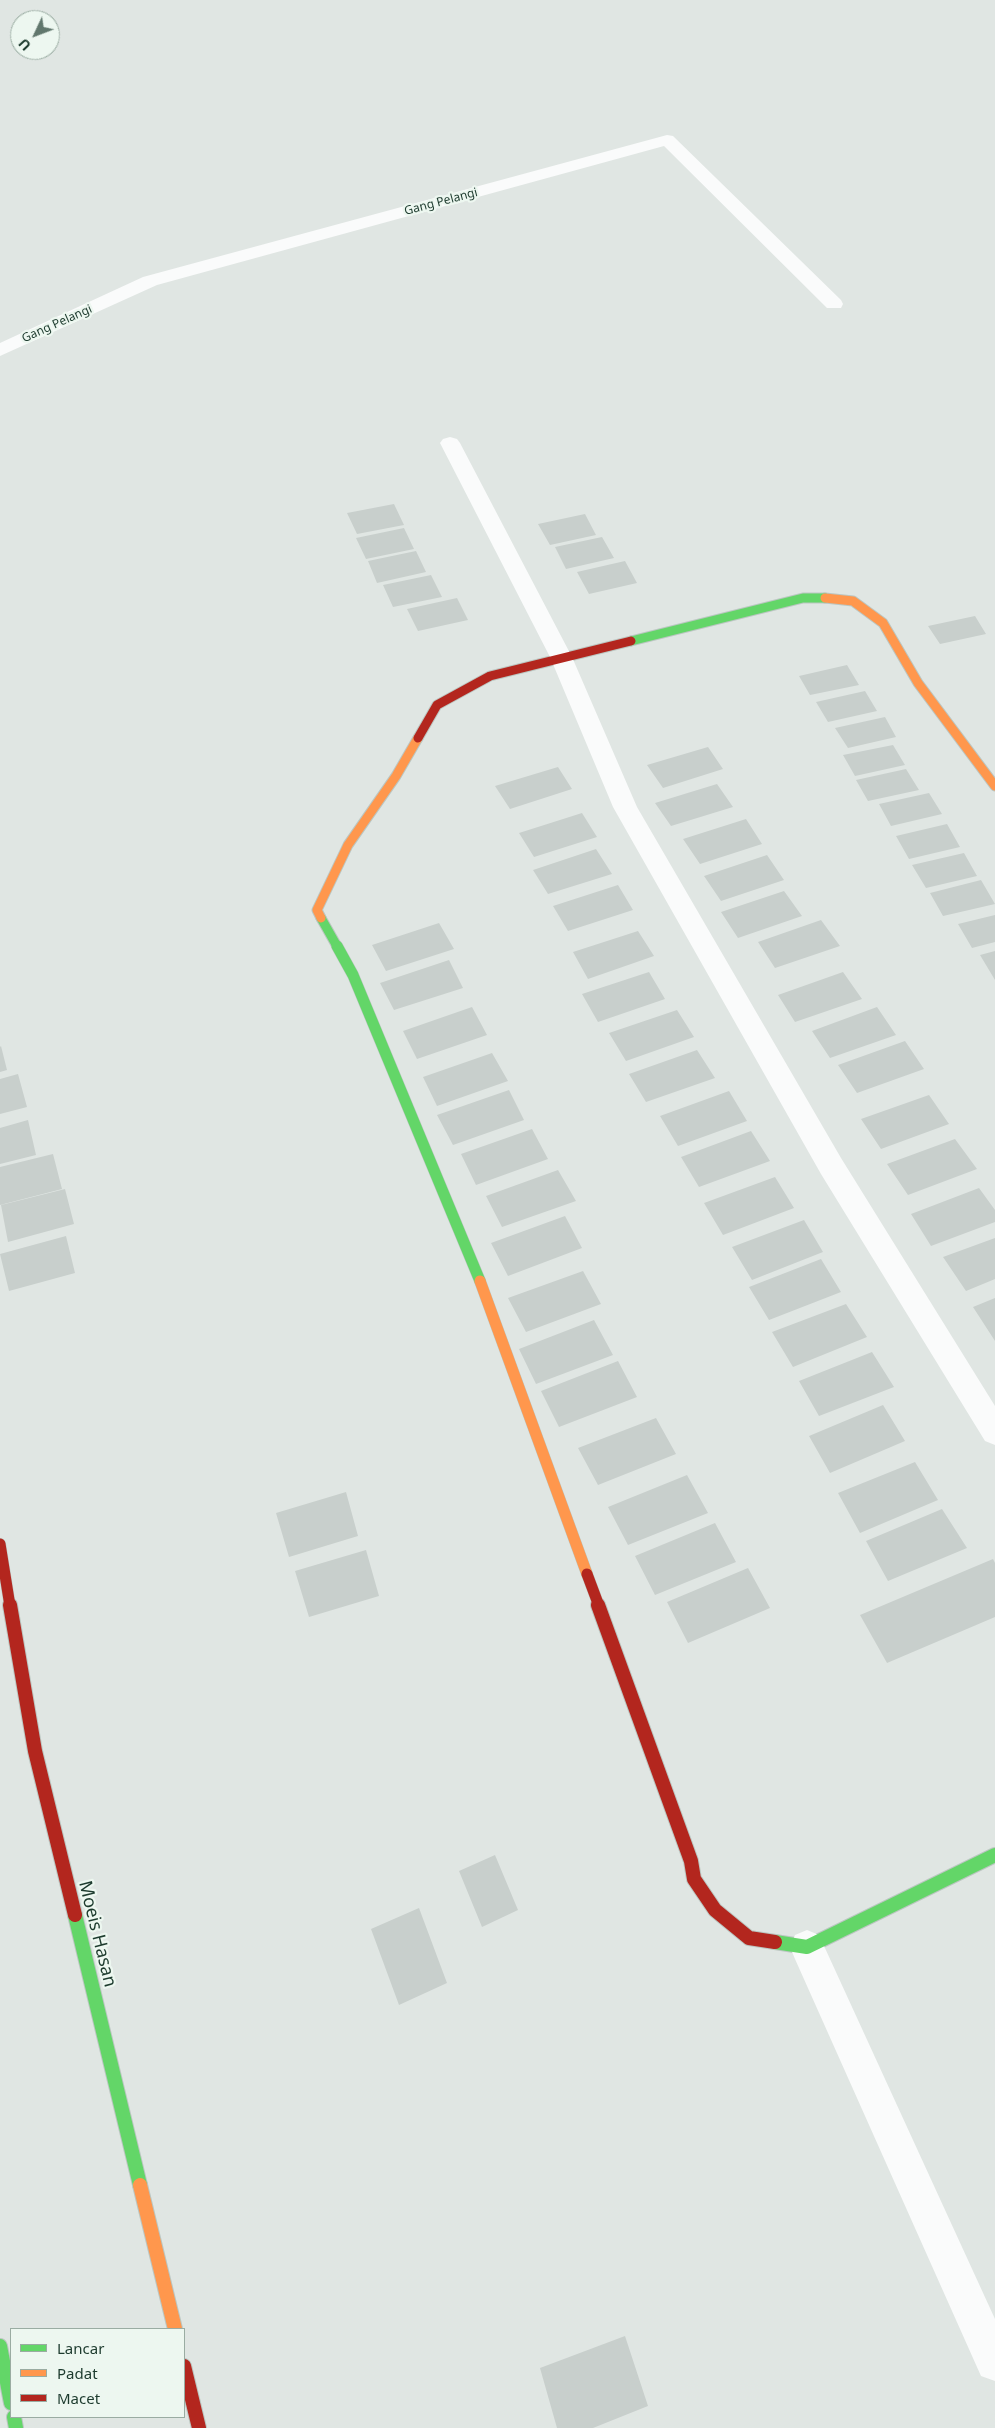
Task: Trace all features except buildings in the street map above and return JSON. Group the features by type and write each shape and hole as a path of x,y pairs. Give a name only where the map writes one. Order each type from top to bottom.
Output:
{"street":[{"name":"Gang Pelangi","path":"0,350 150,281 667,140 834,304"},
{"path":"450,443 561,657 625,807 831,1166 995,1432"},
{"path":"995,786 918,683 883,623 853,602 832,598 803,598 490,676 437,704 396,776 348,845 317,910 353,975 485,1293 684,1842 694,1879 715,1910 749,1938 807,1947 995,1855"},
{"name":"Moeis Hasan","path":"0,1544 35,1751 175,2328"},
{"path":"807,1947 995,2362"},
{"path":"0,2346 10,2398"},
{"path":"185,2370 199,2428"}],"traffic: fast":[{"path":"631,641 803,598 825,598"},
{"path":"321,918 353,975 480,1281"},
{"path":"775,1942 807,1947 995,1855"},
{"path":"75,1915 140,2185"},
{"path":"0,2346 10,2398"},
{"path":"14,2418 16,2428"}],"traffic: slow":[{"path":"825,598 853,601 883,623 918,683 995,786"},
{"path":"321,918 317,910 348,845 396,776 418,738"},
{"path":"480,1281 587,1574"},
{"path":"140,2185 175,2328"}],"traffic: jam":[{"path":"418,738 437,705 490,676 631,641"},
{"path":"0,1544 35,1751 75,1915"},
{"path":"587,1574 691,1861 694,1879 715,1910 749,1938 775,1942"},
{"path":"185,2370 199,2428"}]}
